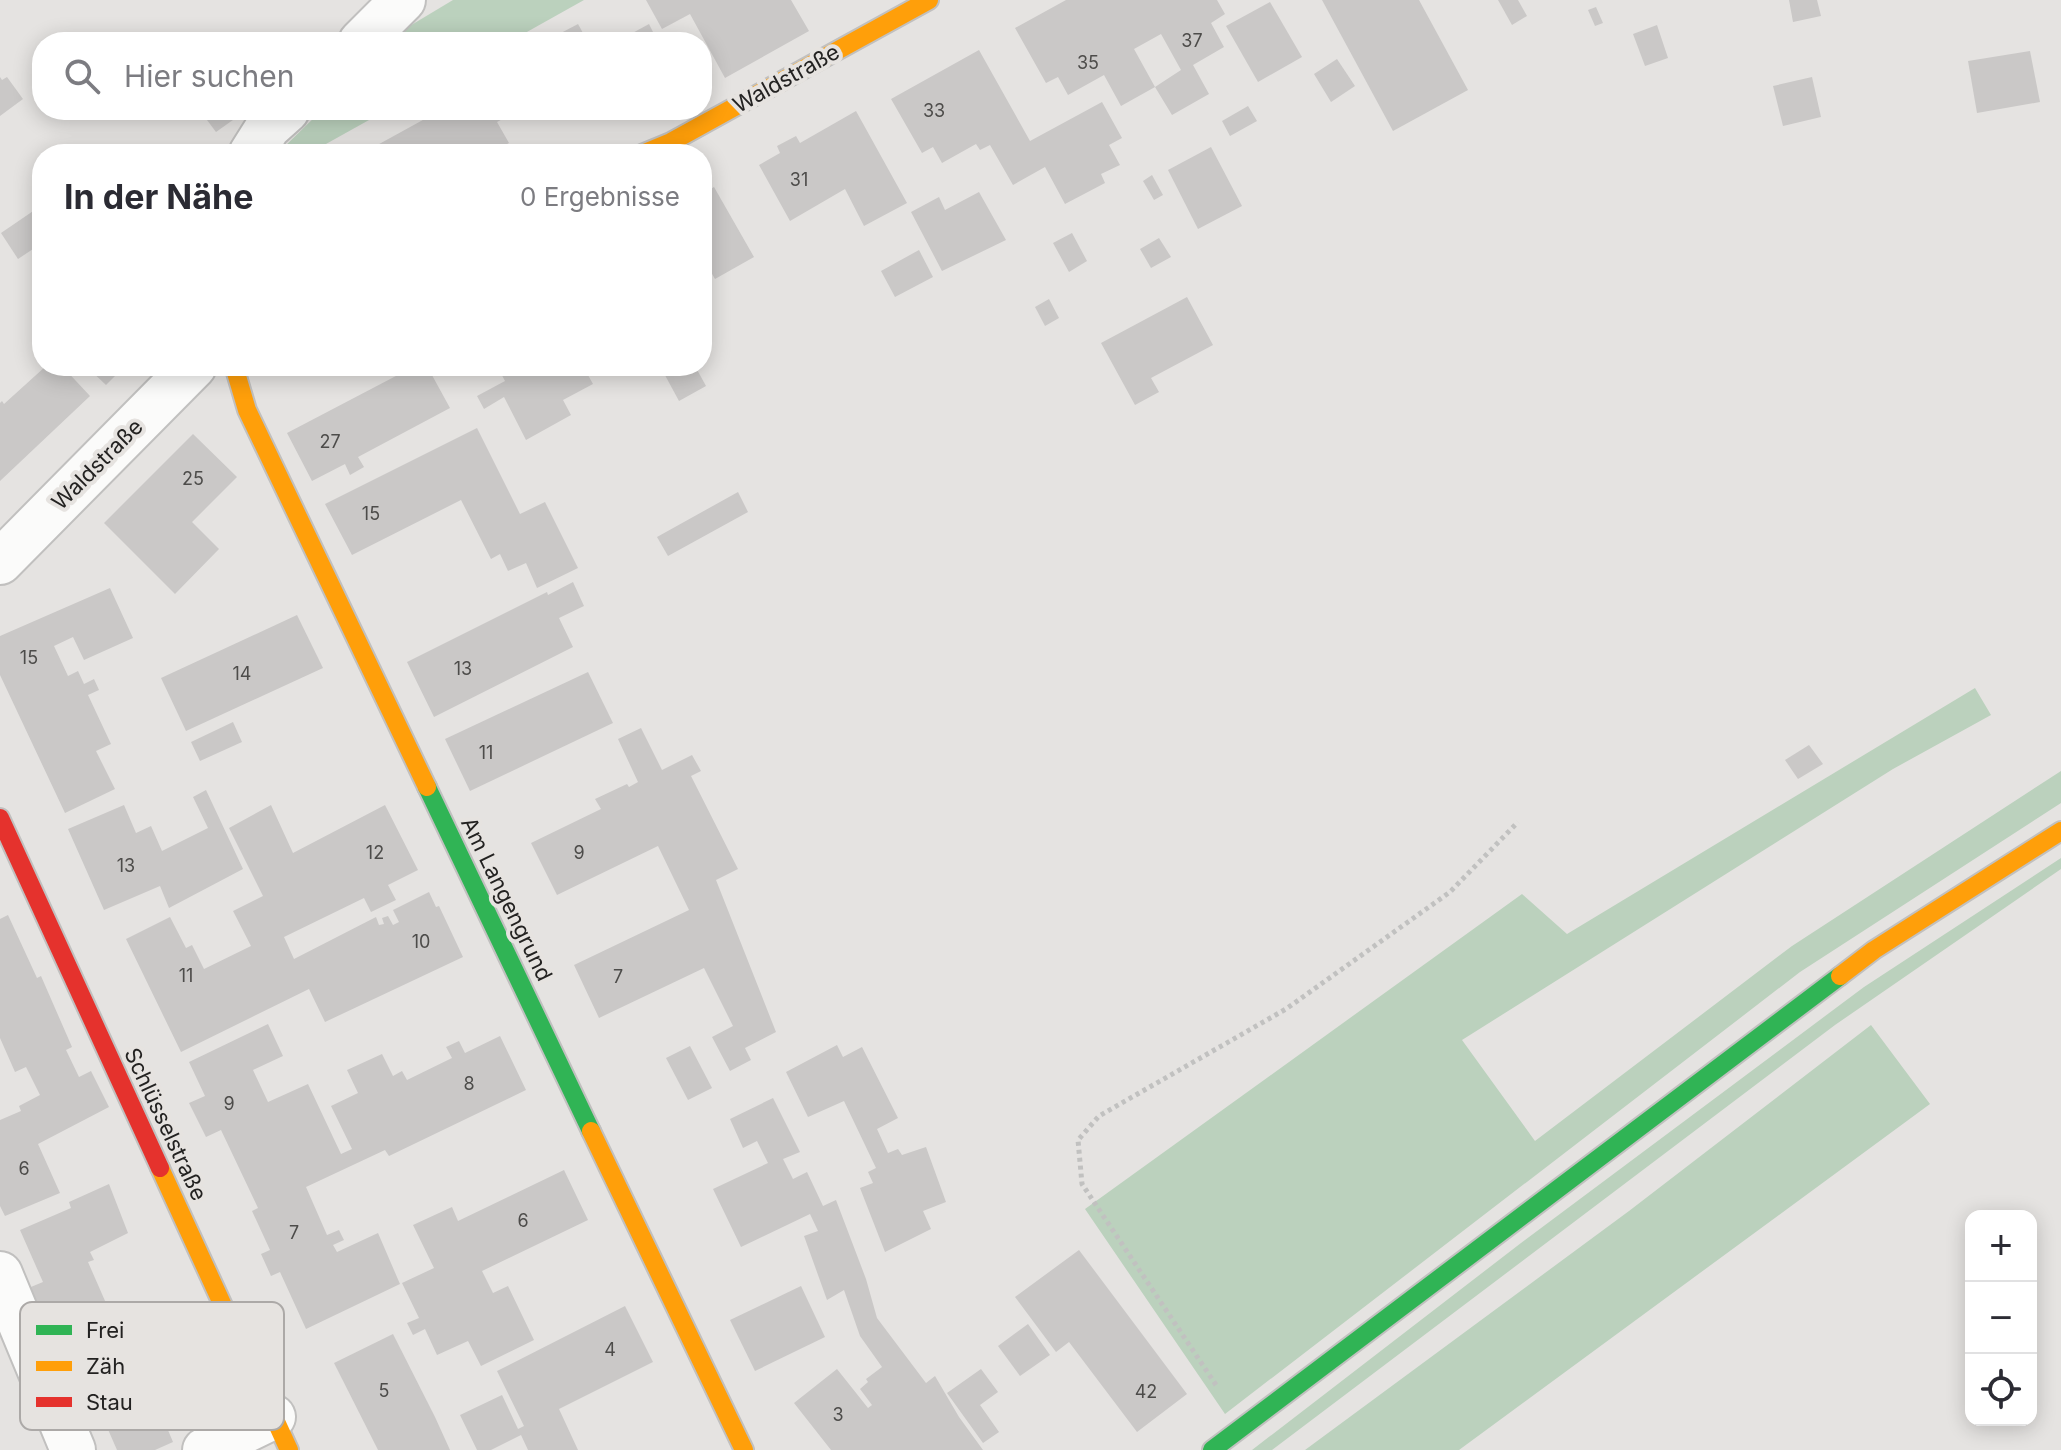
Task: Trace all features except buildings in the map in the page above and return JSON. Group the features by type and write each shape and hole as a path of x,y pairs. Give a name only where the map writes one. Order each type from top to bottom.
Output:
{"street":[{"path":"371,32 403,0"},
{"name":"Waldstraße","path":"712,119 929,0"},
{"path":"257,144 276,120"},
{"name":"Waldstraße","path":"666,144 711,120"},
{"name":"Waldstraße","path":"0,562 184,376"},
{"name":"Am Langengrund","path":"237,376 247,410 744,1450"},
{"name":"Schlüsselstraße","path":"0,818 221,1302"},
{"path":"1212,1450 1874,950 2061,831"},
{"path":"0,1274 20,1322"},
{"path":"65,1430 73,1450"},
{"path":"205,1450 281,1434"}],"path":[{"path":"1244,1426 1082,1184 1078,1140 1099,1116 1286,1009 1450,892 1518,822"}],"green space":[{"path":"453,0 584,0 527,32 403,32"},
{"path":"312,120 369,120 326,144 287,144"},
{"path":"1975,688 1991,715 1893,769 1462,1040 1535,1141 1792,946 2061,771 2061,803 1800,972 1225,1414 1085,1209 1522,894 1567,934"},
{"path":"2061,858 2061,869 1835,1025 1272,1450 1252,1450 1521,1243 1864,987"},
{"path":"1871,1025 1930,1104 1459,1450 1305,1450 1629,1211"}],"traffic: fast":[{"path":"427,787 591,1131"},
{"path":"1212,1450 1840,976"}],"traffic: slow":[{"path":"712,119 929,0"},
{"path":"666,144 711,120"},
{"path":"237,376 247,410 427,787"},
{"path":"1840,976 1874,950 2061,831"},
{"path":"591,1131 744,1450"},
{"path":"160,1168 221,1302"},
{"path":"280,1430 289,1450"}],"traffic: jam":[{"path":"0,818 160,1168"}]}
